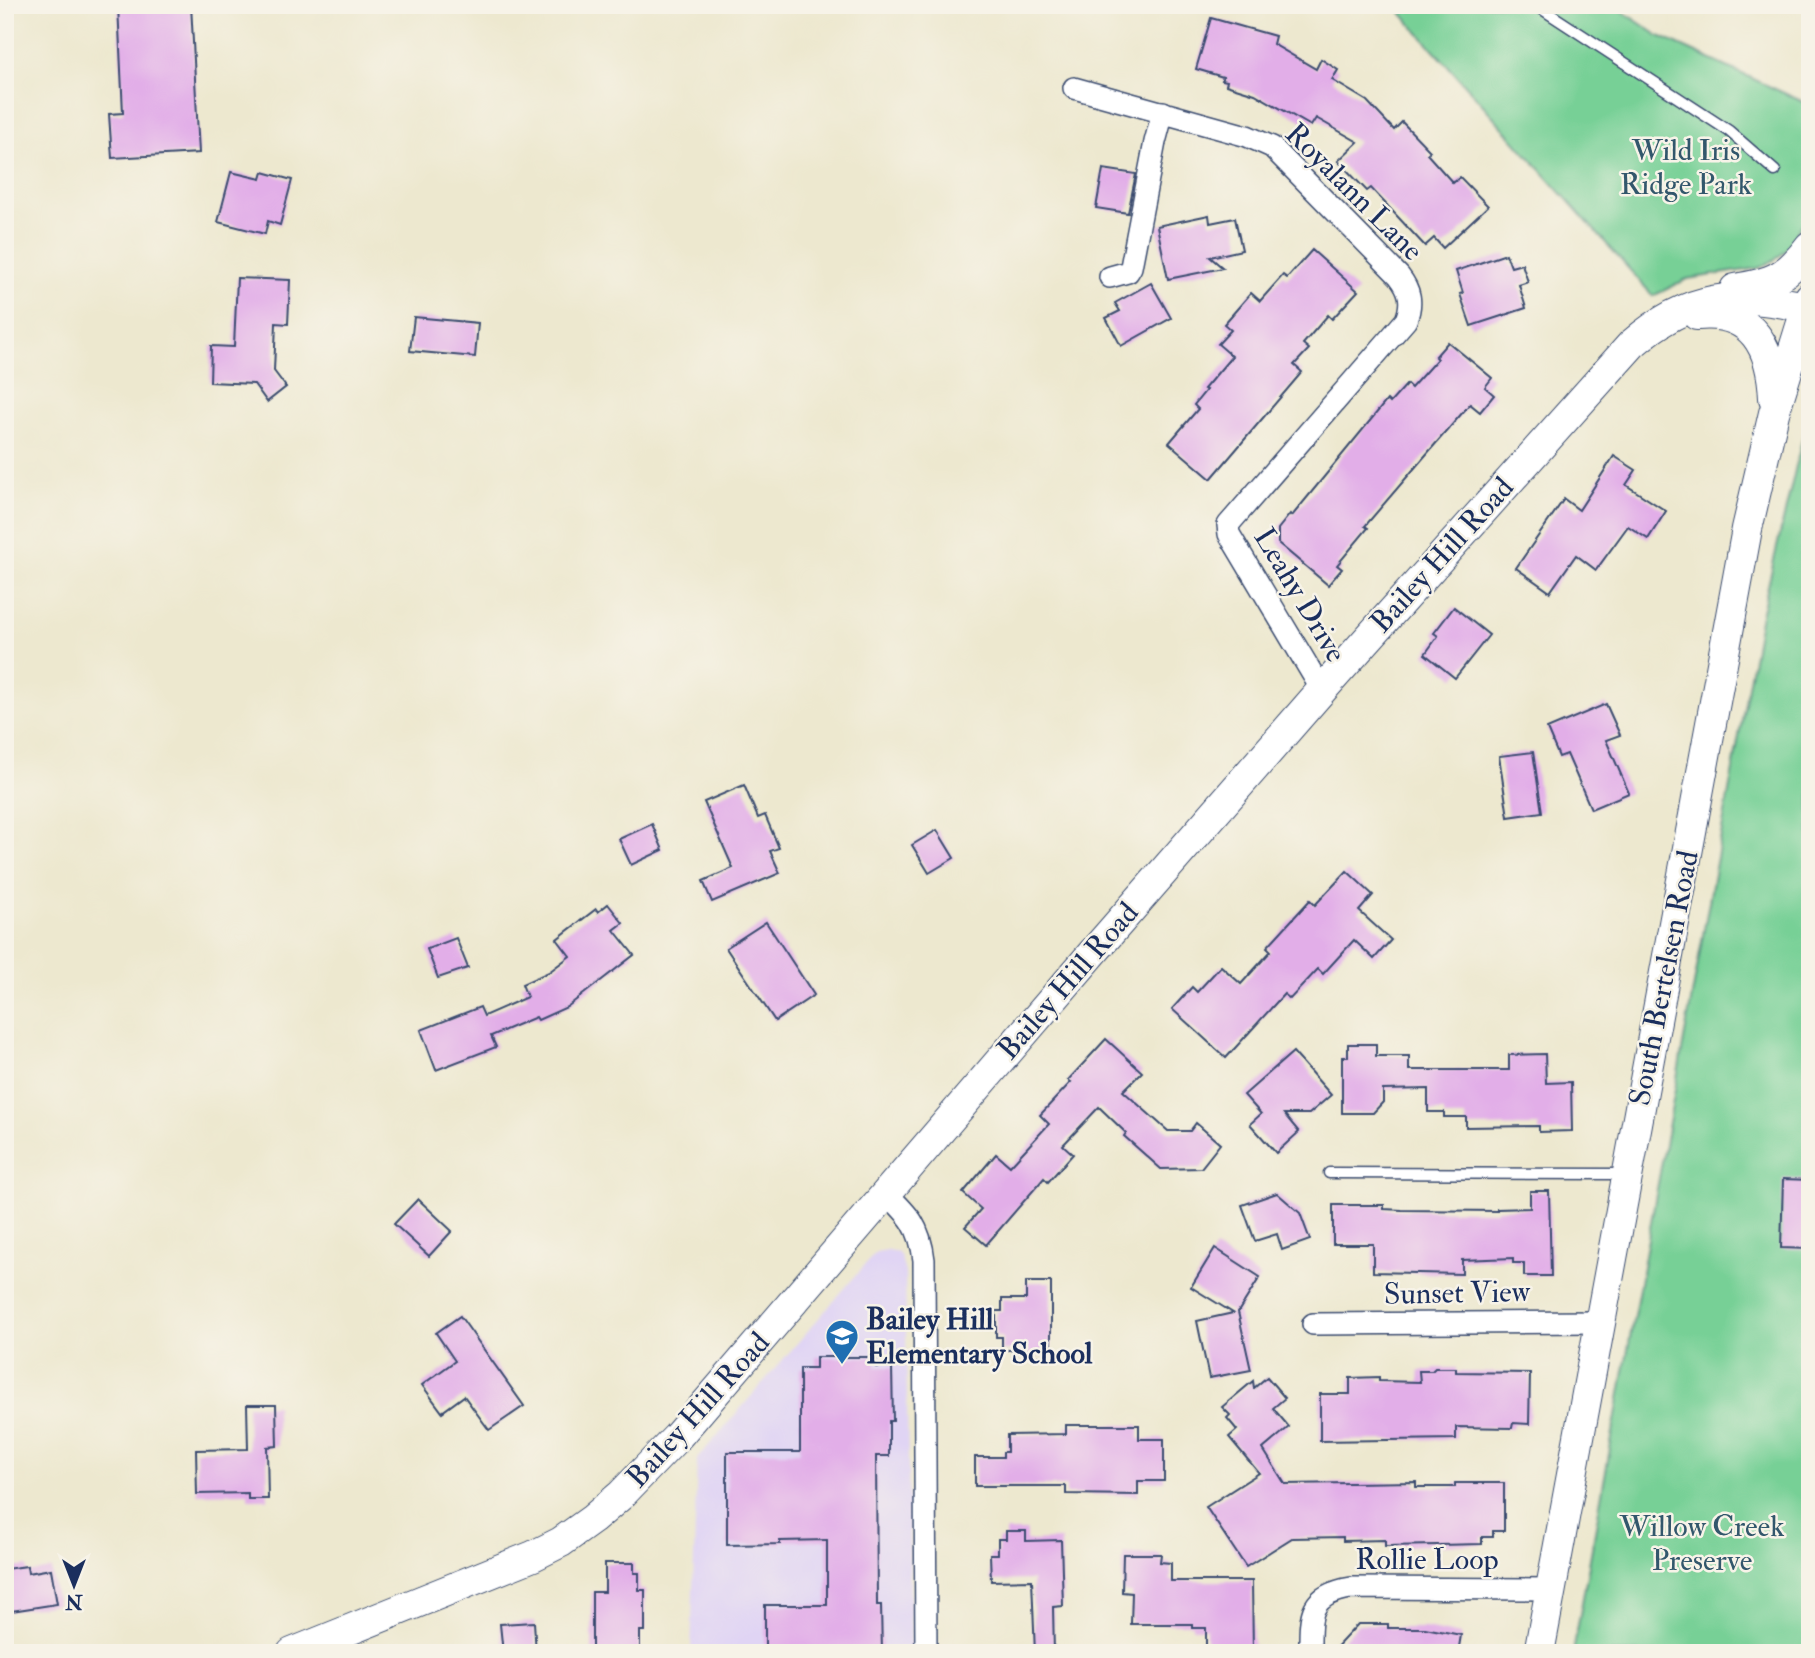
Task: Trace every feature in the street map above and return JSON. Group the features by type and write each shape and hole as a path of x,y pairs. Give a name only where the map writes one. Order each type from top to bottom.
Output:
{"main road":[{"path":"1700,303 1719,292 1778,278 1798,262 1810,246"},
{"name":"Bailey Hill Road","path":"292,1653 512,1565 561,1542 593,1520 678,1436 1322,690 1632,344 1671,314 1700,303 1728,298 1808,302"},
{"name":"South Bertelsen Road","path":"1539,1653 1745,543 1774,413 1808,302"},
{"path":"1658,323 1708,314 1724,316 1748,327 1765,348 1771,363 1774,413"}],"street":[{"name":"Royalann Lane","path":"1074,88 1247,136 1272,147 1417,295 1406,320 1230,521 1228,529"},
{"path":"1110,276 1128,272 1132,267 1155,142 1163,113"},
{"name":"Leahy Drive","path":"1228,529 1322,690"},
{"path":"886,1193 911,1218 917,1228 924,1260 926,1653"},
{"name":"Sunset View","path":"1313,1324 1601,1322"},
{"name":"Rollie Loop","path":"1310,1653 1311,1614 1319,1599 1333,1591 1351,1588 1551,1589"}],"lane":[{"path":"1536,5 1729,131 1775,172"},
{"path":"1329,1173 1628,1174"}],"shaded area":[{"name":"Bailey Hill Elementary School","path":"876,1252 897,1252 901,1257 905,1273 911,1653 691,1653 697,1459"}],"green space":[{"name":"Wild Iris Ridge Park","path":"1394,5 1613,5 1659,36 1810,105 1810,211 1786,250 1775,260 1759,268 1687,279 1653,296"},
{"name":"Willow Creek Preserve","path":"1810,416 1810,1653 1573,1653 1760,620"}],"building":[{"path":"118,5 191,5 199,153 112,158 109,114 123,113"},
{"path":"1211,18 1275,36 1273,44 1316,69 1321,59 1338,70 1332,80 1367,101 1394,130 1402,122 1430,151 1427,154 1453,183 1460,177 1488,206 1443,248 1434,238 1425,246 1371,188 1367,191 1338,161 1358,142 1316,118 1311,126 1255,94 1226,85 1227,81 1222,80 1223,77 1196,69"},
{"path":"1103,169 1136,174 1128,213 1096,208"},
{"path":"231,172 261,179 263,172 292,180 280,225 268,221 265,234 218,222"},
{"path":"1209,215 1210,223 1235,218 1242,250 1210,257 1223,268 1168,279 1157,226"},
{"path":"1312,250 1358,291 1332,319 1328,315 1303,344 1309,349 1294,365 1302,372 1211,479 1169,443 1198,409 1194,405 1206,390 1204,389 1232,356 1218,344 1231,330 1224,324 1251,293 1260,301 1283,275 1287,278"},
{"path":"1506,254 1511,267 1522,264 1528,282 1519,285 1526,308 1471,326 1460,294 1463,293 1456,271"},
{"path":"237,278 290,280 288,324 276,323 274,371 286,387 267,402 254,384 210,382 211,346 234,347"},
{"path":"1151,283 1171,318 1121,346 1106,318 1120,311 1115,303"},
{"path":"414,317 478,323 475,357 410,351"},
{"path":"1448,342 1492,378 1485,387 1494,395 1480,412 1470,404 1365,526 1368,528 1337,565 1342,569 1328,585 1278,543 1278,529 1290,514 1292,516 1387,400 1390,403 1407,384 1411,388"},
{"path":"1614,456 1636,470 1626,485 1666,511 1648,539 1628,526 1596,570 1576,555 1550,592 1516,568 1564,499 1579,510"},
{"path":"1454,607 1489,635 1455,678 1425,654 1438,636 1434,633"},
{"path":"1606,704 1620,735 1606,740 1629,793 1591,809 1567,754 1559,757 1547,729"},
{"path":"1533,752 1542,812 1508,817 1499,756"},
{"path":"744,785 758,818 765,815 779,848 770,851 780,873 712,902 703,881 733,868 704,802"},
{"path":"652,824 663,850 631,865 619,839"},
{"path":"937,830 954,858 929,873 912,845"},
{"path":"1347,871 1373,895 1359,911 1391,940 1374,959 1354,940 1323,974 1318,969 1290,999 1284,994 1226,1058 1172,1009 1192,987 1197,992 1221,966 1241,984 1271,951 1267,947 1310,900 1315,905"},
{"path":"608,904 623,923 614,930 634,955 567,1007 491,1036 496,1047 436,1070 421,1030 480,1007 484,1016 527,997 522,984 549,972 570,956 557,939 596,909 598,912"},
{"path":"766,922 814,995 775,1021 726,948"},
{"path":"456,938 468,968 438,978 427,949"},
{"path":"1106,1039 1142,1072 1123,1091 1168,1131 1190,1131 1196,1123 1220,1144 1201,1168 1161,1169 1124,1136 1126,1133 1099,1107 1063,1145 1073,1154 1048,1182 1044,1178 986,1245 965,1227 981,1209 963,1193 996,1154 1010,1166 1049,1124 1040,1115"},
{"path":"1348,1044 1376,1044 1376,1056 1409,1056 1409,1070 1509,1070 1509,1055 1545,1054 1546,1083 1571,1082 1572,1131 1539,1132 1539,1126 1466,1127 1466,1117 1444,1117 1444,1112 1428,1112 1428,1089 1383,1090 1383,1102 1373,1113 1342,1113 1342,1057 1348,1057"},
{"path":"1293,1052 1331,1095 1309,1114 1284,1114 1299,1132 1276,1153 1250,1124 1261,1114 1244,1095"},
{"path":"1783,1179 1810,1180 1810,1249 1781,1248"},
{"path":"1530,1191 1549,1191 1551,1276 1524,1276 1524,1263 1513,1263 1513,1258 1462,1260 1462,1274 1373,1272 1373,1244 1333,1244 1333,1205 1384,1205 1384,1209 1402,1210 1497,1211 1530,1208"},
{"path":"1277,1193 1300,1213 1310,1240 1282,1250 1277,1234 1255,1241 1242,1205"},
{"path":"418,1199 452,1231 429,1256 394,1224"},
{"path":"1215,1248 1260,1277 1238,1312 1251,1370 1209,1378 1197,1321 1233,1313 1191,1287"},
{"path":"1026,1282 1051,1282 1051,1356 1029,1356 1029,1350 1002,1350 1002,1337 996,1337 996,1311 1002,1311 1002,1299 1026,1299"},
{"path":"460,1316 524,1406 489,1430 464,1396 442,1412 422,1385 455,1361 436,1333"},
{"path":"816,1357 876,1357 876,1367 892,1367 893,1421 889,1421 889,1456 876,1456 877,1605 881,1605 882,1653 765,1653 765,1605 827,1605 827,1540 727,1545 727,1452 800,1452 800,1368 816,1368"},
{"path":"1435,1368 1456,1368 1456,1372 1530,1373 1529,1424 1513,1423 1512,1428 1456,1427 1456,1439 1320,1441 1320,1394 1350,1394 1350,1378 1379,1377 1379,1381 1420,1382 1419,1371 1432,1371"},
{"path":"1267,1377 1285,1398 1273,1408 1289,1427 1263,1449 1285,1484 1416,1482 1416,1487 1455,1487 1455,1483 1504,1483 1504,1531 1493,1531 1493,1537 1482,1537 1482,1544 1385,1546 1385,1540 1292,1538 1246,1567 1206,1507 1259,1473 1229,1437 1237,1430 1227,1418 1230,1415 1222,1407 1253,1381 1254,1388"},
{"path":"247,1405 276,1405 277,1446 267,1447 268,1499 248,1499 248,1493 197,1494 196,1450 248,1449"},
{"path":"1066,1425 1139,1425 1139,1439 1164,1439 1164,1481 1138,1481 1138,1495 1066,1494 1066,1486 975,1486 975,1457 1003,1457 1003,1452 1007,1452 1007,1435 1066,1434"},
{"path":"1006,1531 1026,1531 1026,1541 1061,1540 1063,1606 1053,1607 1054,1653 1035,1653 1032,1580 991,1581 990,1554 998,1554 998,1539 1006,1539"},
{"path":"1123,1554 1161,1554 1160,1562 1171,1563 1171,1581 1252,1581 1253,1653 1206,1653 1206,1628 1192,1628 1192,1624 1131,1624 1132,1593 1122,1592"},
{"path":"605,1563 634,1563 634,1573 639,1573 639,1590 645,1590 645,1631 640,1631 640,1650 637,1650 637,1653 592,1653 592,1592 605,1592"},
{"path":"27,1566 28,1573 51,1569 57,1604 5,1612 5,1569"},
{"path":"534,1622 536,1653 503,1653 500,1624"},
{"path":"1358,1624 1388,1624 1388,1628 1425,1628 1461,1635 1458,1653 1331,1653"}],"place":[{"name":"Bailey Hill Elementary School","path":"842,1366"}]}
